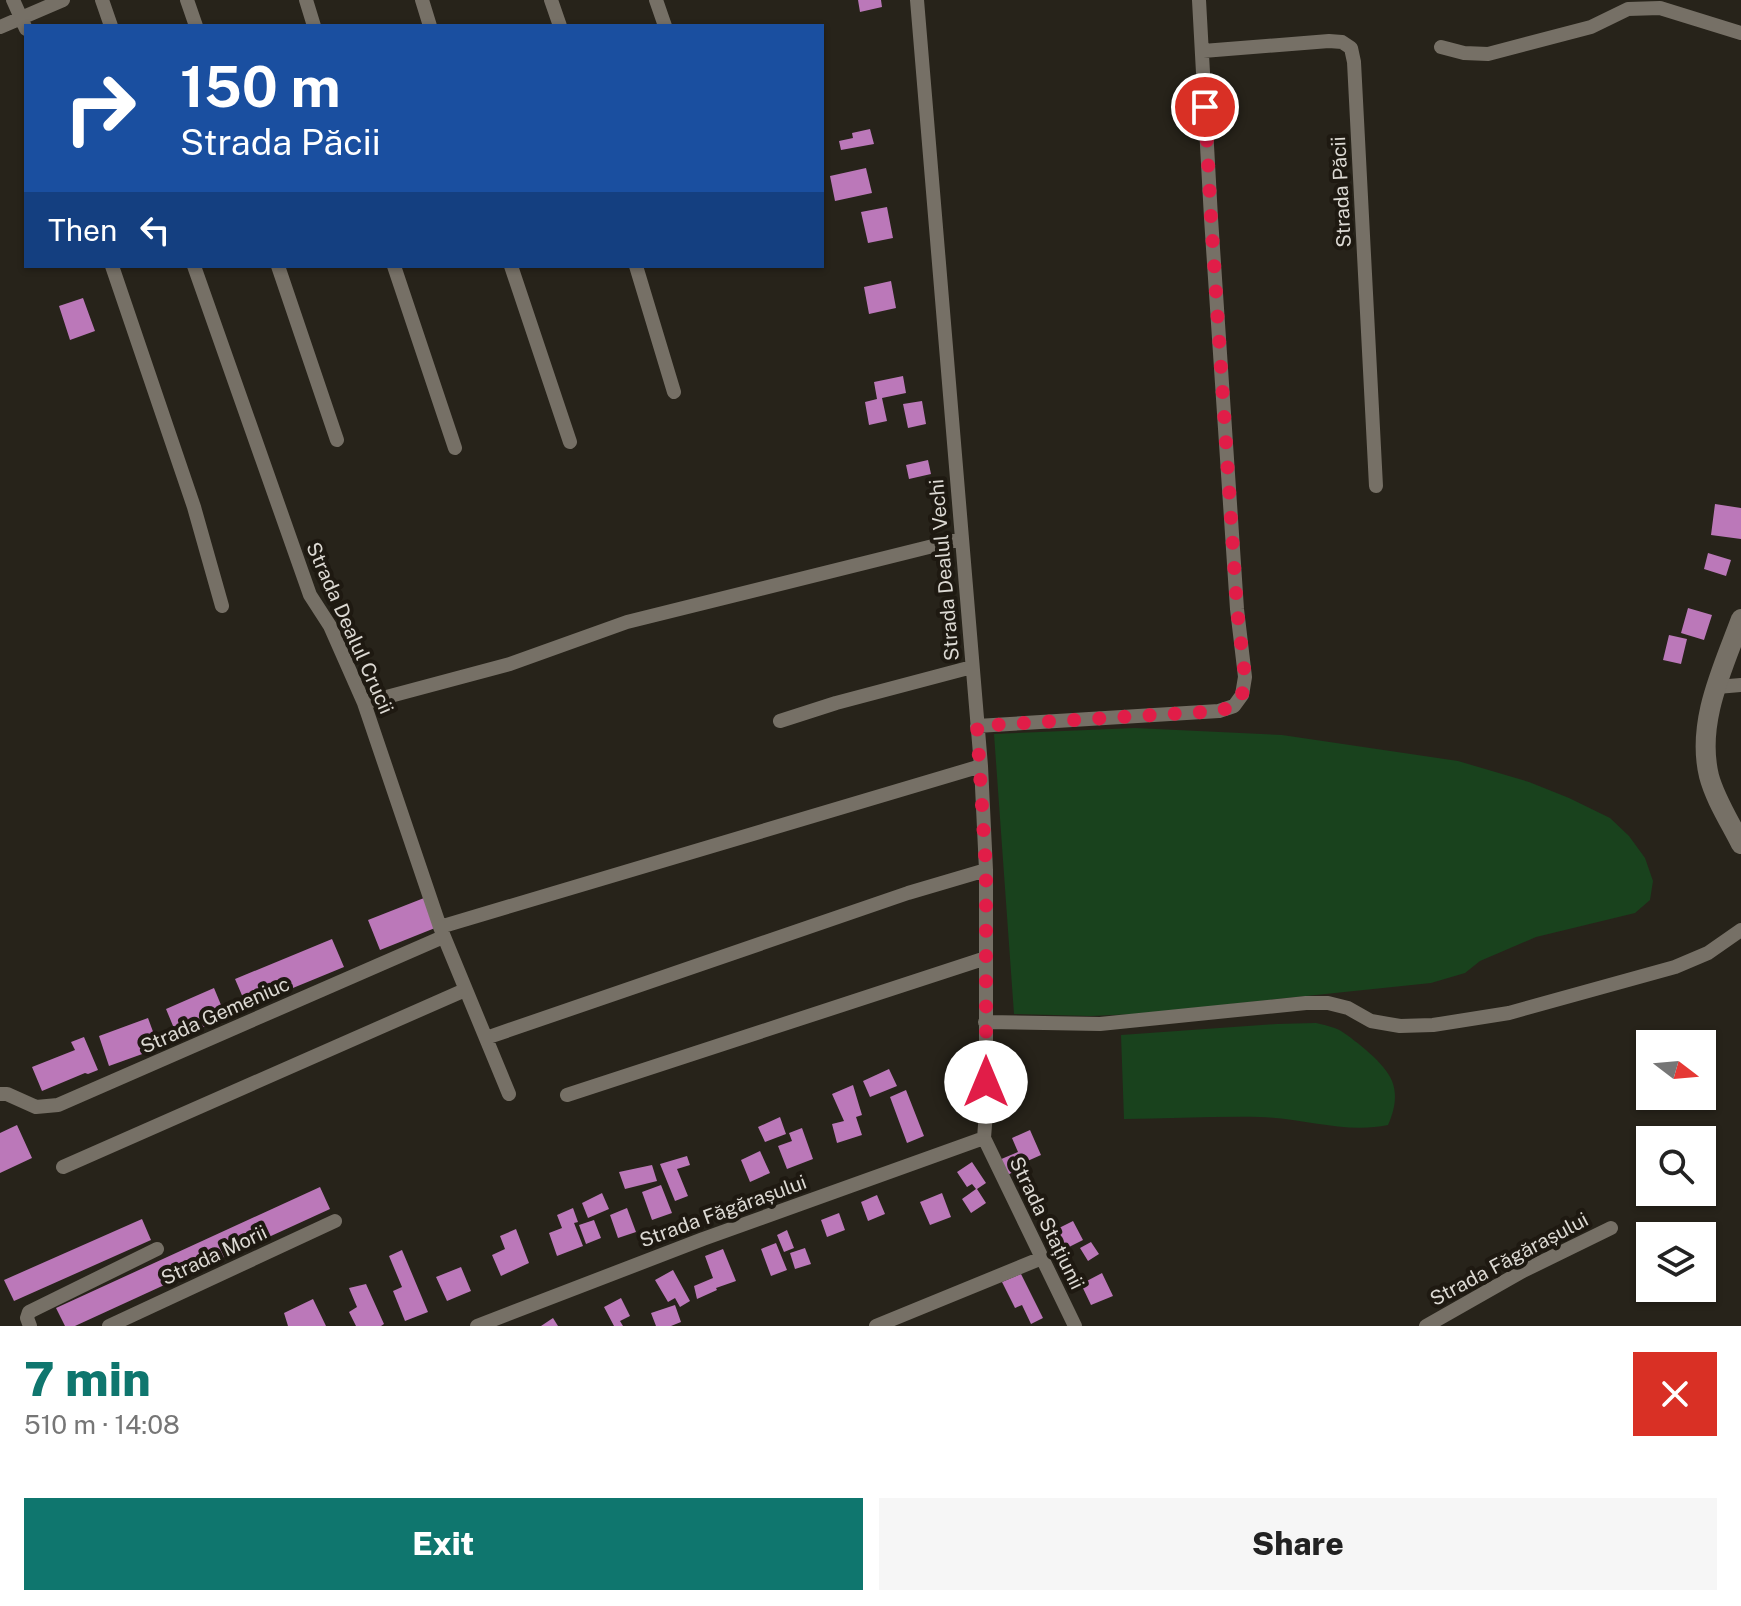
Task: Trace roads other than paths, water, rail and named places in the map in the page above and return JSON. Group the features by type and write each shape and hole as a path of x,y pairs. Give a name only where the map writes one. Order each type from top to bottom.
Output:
{"street":[{"path":"13,0 24,23"},
{"path":"0,27 24,23 63,0"},
{"path":"102,0 110,24"},
{"path":"187,0 195,24"},
{"path":"306,0 313,24"},
{"path":"422,0 429,24"},
{"path":"551,0 559,24"},
{"path":"656,0 664,24"},
{"name":"Strada Dealul Vechi","path":"917,0 981,766 986,870 984,1138"},
{"path":"977,726 1219,711 1234,706 1242,695 1245,677 1237,609 1199,0"},
{"path":"1441,47 1464,53 1488,54 1591,27 1628,9 1660,8 1741,33"},
{"name":"Strada Păcii","path":"1203,51 1329,41 1342,42 1351,48 1376,486"},
{"path":"113,268 194,507 222,606"},
{"name":"Strada Dealul Crucii","path":"195,268 310,595 330,626 364,703 442,932 509,1094"},
{"path":"279,268 337,440"},
{"path":"395,268 455,448"},
{"path":"512,268 570,442"},
{"path":"637,268 674,392"},
{"path":"364,703 510,664 627,622 961,539"},
{"path":"1741,619 1707,718 1705,749 1709,777 1741,844"},
{"path":"780,721 972,667"},
{"path":"1717,687 1741,685"},
{"name":"Strada Gemeniuc","path":"0,1094 36,1107 58,1105 442,932 981,766"},
{"path":"486,1038 863,908 986,870"},
{"path":"985,1022 1100,1024 1328,1003 1348,1008 1371,1021 1400,1026 1433,1025 1509,1013 1675,967 1708,953 1741,930"},
{"path":"567,1095 986,958"},
{"path":"63,1167 465,990"},
{"name":"Strada Stațiunii","path":"984,1138 1075,1326"},
{"name":"Strada Făgărașului","path":"477,1326 703,1239 984,1138"},
{"name":"Strada Morii","path":"109,1326 335,1221"},
{"name":"Strada Făgărașului","path":"1426,1326 1523,1271 1611,1228"},
{"name":"Strada Morii","path":"30,1326 27,1318 29,1312 157,1249"},
{"path":"876,1326 1042,1258"}]}
